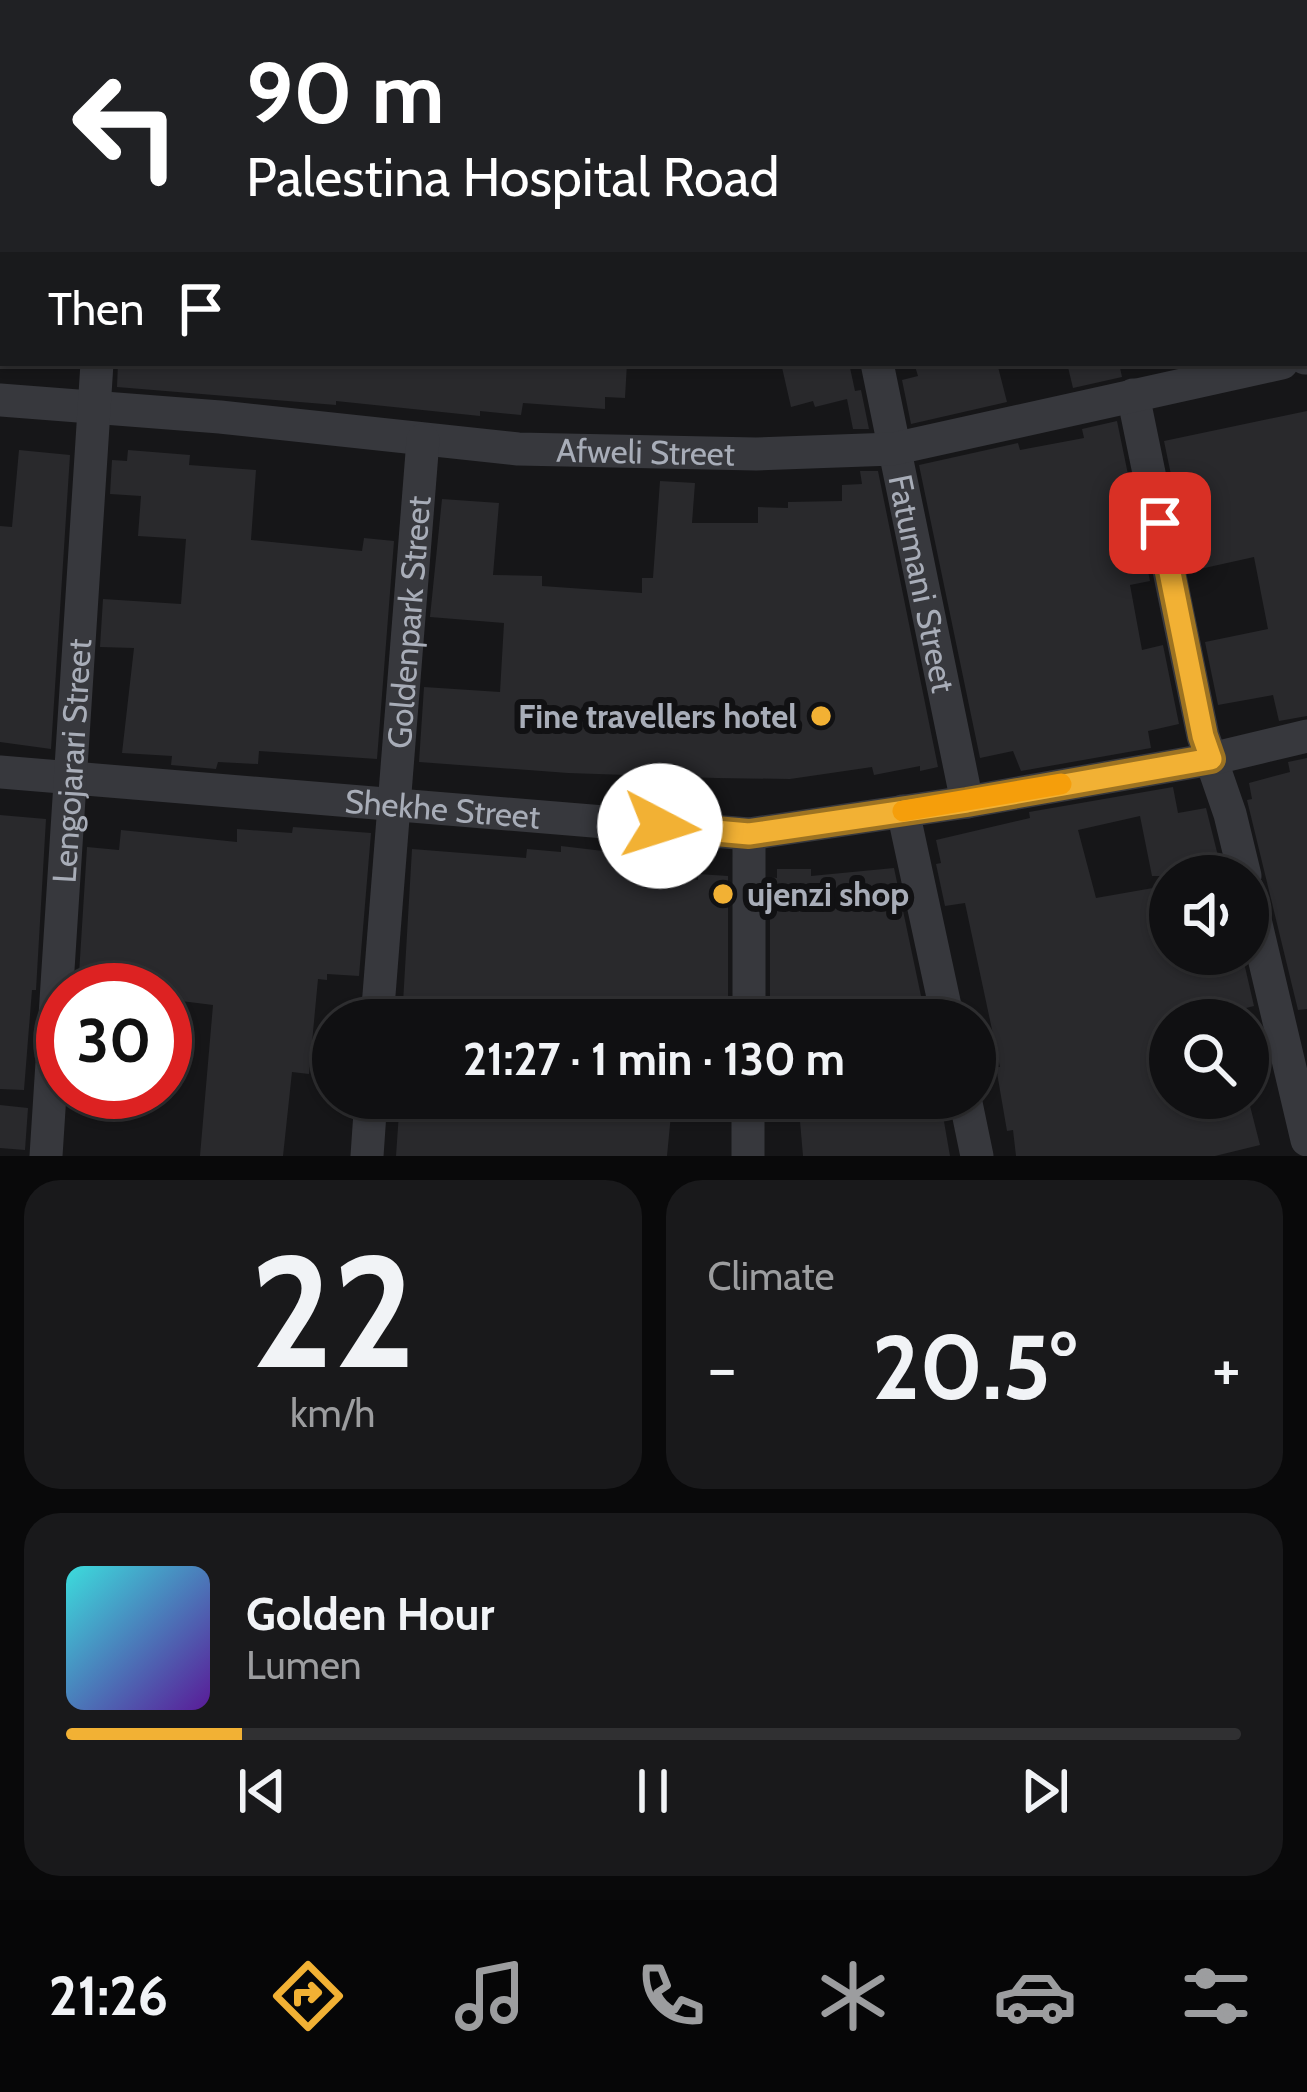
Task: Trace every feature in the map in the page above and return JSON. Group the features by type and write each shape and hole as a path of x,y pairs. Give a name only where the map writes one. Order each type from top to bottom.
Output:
{"street":[{"name":"Lengojarari Street","path":"46,1156 97,366"},
{"name":"Fatumani Street","path":"878,366 967,802"},
{"name":"Afweli Street","path":"0,400 423,440 663,453 892,448 1268,366"},
{"path":"1133,395 1203,736 1239,855"},
{"name":"Goldenpark Street","path":"378,999 423,440"},
{"name":"Shekhe Street","path":"0,772 749,834 967,802 1211,759 1307,736"},
{"path":"903,811 943,999"},
{"path":"748,999 749,834"},
{"path":"1268,975 1307,1140"},
{"path":"367,1156 370,1119"},
{"path":"748,1119 748,1156"},
{"path":"969,1119 977,1156"}],"building":[{"path":"118,366 627,366 625,398 605,397 605,409 523,403 521,415 480,411 480,416 117,387"},
{"path":"782,366 850,366 855,391 861,390 869,429 853,429 847,399 791,407"},
{"path":"915,366 998,366 1007,402 911,424 902,380 918,376"},
{"path":"1068,366 1120,366 1122,377 1073,388"},
{"path":"1307,411 1307,716 1279,721 1273,695 1218,705 1205,642 1268,629 1254,557 1191,571 1164,441"},
{"path":"1117,421 1150,581 1130,585 1142,650 1163,645 1179,724 1148,731 1151,748 1021,771 1013,751 980,758 919,465 1018,443 1020,450 1084,438 1082,429"},
{"path":"19,450 70,455 51,749 0,742 0,526 12,527"},
{"path":"128,450 190,455 189,465 256,470 251,540 362,551 364,538 394,541 377,759 259,751 258,764 218,762 216,769 171,765 172,756 122,753 134,648 100,647 103,599 181,604 186,539 138,536 141,496 110,494 112,460 127,461"},
{"path":"860,471 878,471 938,767 874,775 872,767 790,779 568,773 419,762 424,687 500,692 504,623 430,617 442,499 499,503 493,575 542,576 542,586 642,593 642,578 653,578 660,481 695,483 692,523 758,523 758,507 842,501 842,485 862,484"},
{"path":"1307,758 1307,1009 1298,1010 1269,891 1269,855 1260,855 1247,800 1252,799 1249,783 1290,772 1288,762"},
{"path":"1173,787 1178,813 1206,808 1218,855 1149,855 1149,861 1140,816 1078,830 1096,898 1149,889 1149,975 1247,975 1252,999 1149,999 1149,1119 1253,1119 1260,1145 1215,1156 1016,1156 996,1067 1000,1067 996,999 985,999 965,903 945,906 936,840 1030,818 1029,812"},
{"path":"0,815 46,819 36,990 32,990 24,1090 0,1089"},
{"path":"293,827 371,833 359,976 327,974 327,980 318,979 316,999 312,999 309,1074 292,1072 283,1156 200,1156 213,1005 192,1002 192,963 80,963 87,847 119,850 121,830 237,842 237,829 292,833"},
{"path":"561,846 620,853 618,871 698,880 698,874 728,876 728,999 403,999 412,849 526,858 527,849 561,852"},
{"path":"894,868 921,996 770,999 770,877 777,878 777,869 811,869 811,876"},
{"path":"0,1105 28,1108 25,1150 0,1148"},
{"path":"399,1119 671,1119 667,1156 396,1156"},
{"path":"800,1119 944,1119 950,1156 803,1156"}],"slow traffic":[{"path":"903,811 1061,784"}],"place":[{"name":"Fine travellers hotel","path":"821,716"},
{"name":"ujenzi shop","path":"723,894"}],"route":[{"path":"660,826 749,834 1211,759 1160,523"}]}
